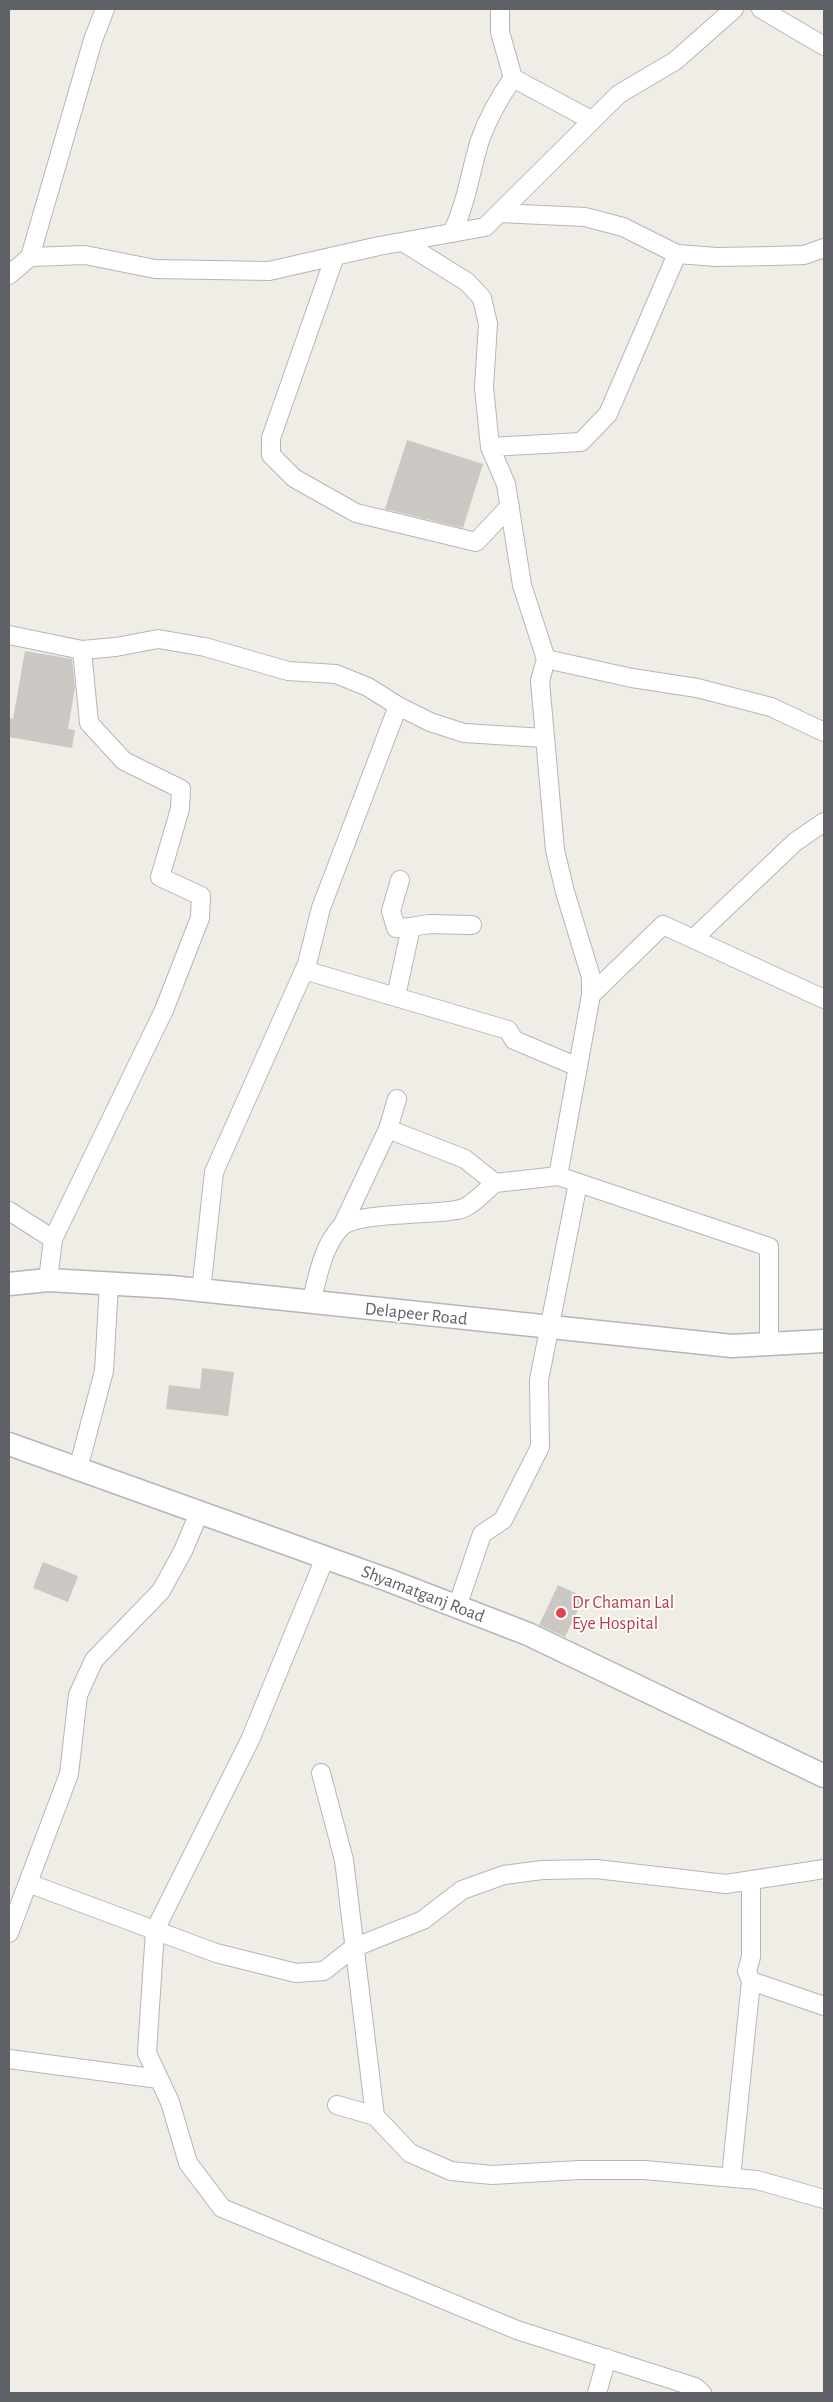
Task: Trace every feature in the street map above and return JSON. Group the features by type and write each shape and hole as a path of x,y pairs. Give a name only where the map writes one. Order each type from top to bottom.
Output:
{"street":[{"path":"9,275 30,257 92,40 106,9"},
{"path":"500,9 500,32 513,78 591,120"},
{"path":"30,257 85,255 155,269 269,271 404,242 486,227 619,94 675,61 734,9"},
{"path":"761,9 824,46"},
{"path":"452,233 471,180 480,142 495,104 513,78"},
{"path":"499,214 584,217 623,227 677,254 717,257 804,255 824,248"},
{"path":"404,242 467,282 482,298 488,324 484,387 490,447 506,484 522,585 546,659 540,681 555,850 565,892 591,977 591,995 558,1176"},
{"path":"490,447 581,442 608,414 677,254"},
{"path":"335,256 271,438 271,455 294,478 356,513 476,542 510,506"},
{"path":"9,635 82,650 116,647 158,639 205,648 288,672 336,674 368,687 398,706 430,722 464,733 544,738"},
{"path":"48,1280 53,1238 164,1010 200,918 201,896 160,877 180,809 181,790 124,761 88,723 82,650"},
{"path":"546,659 632,678 697,688 752,702 771,707 824,732"},
{"path":"201,1291 214,1172 304,970 321,908 398,706"},
{"path":"693,939 795,842 824,822"},
{"path":"400,880 391,911 396,928 430,924 472,925"},
{"path":"591,995 663,925 824,999"},
{"path":"396,996 411,927"},
{"path":"304,970 508,1030 514,1040 578,1067"},
{"path":"311,1302 325,1251 342,1226 388,1129 396,1099"},
{"path":"388,1129 464,1159 494,1183"},
{"path":"342,1226 370,1217 463,1209 494,1183 558,1176 769,1247 769,1344"},
{"path":"457,1607 482,1534 503,1520 540,1447 539,1380 578,1183"},
{"path":"9,1211 53,1238"},
{"name":"Delapeer Road","path":"9,1284 48,1280 201,1291 732,1346 824,1341"},
{"path":"78,1469 104,1371 109,1284"},
{"name":"Shyamatganj Road","path":"9,1444 325,1558 528,1634 824,1776"},
{"path":"9,1933 69,1774 78,1695 94,1660 160,1591 183,1551 199,1513"},
{"path":"325,1558 250,1740 155,1930 147,2053 170,2102 188,2163 222,2208 516,2330 695,2387 702,2393"},
{"path":"321,1773 344,1860 353,1948 375,2116"},
{"path":"28,1883 216,1953 296,1973 324,1971 353,1948 422,1920 462,1890 504,1875 542,1870 596,1870 726,1884 824,1869"},
{"path":"731,2177 751,1981 747,1971 751,1957 751,1880"},
{"path":"751,1981 824,2006"},
{"path":"9,2059 159,2079"},
{"path":"336,2105 375,2116 410,2153 451,2171 492,2175 579,2170 644,2170 757,2180 824,2199"},
{"path":"597,2393 607,2358"}],"building":[{"path":"407,440 483,464 463,528 385,509"},
{"path":"25,651 72,659 75,687 68,729 75,730 72,748 9,737 9,718 13,719"},
{"path":"202,1368 234,1372 228,1416 166,1409 169,1385 200,1389"},
{"path":"43,1562 78,1576 68,1602 33,1588"},
{"path":"558,1585 584,1597 565,1637 539,1625"}],"place":[{"name":"Dr Chaman Lal Eye Hospital","path":"561,1613"}]}
